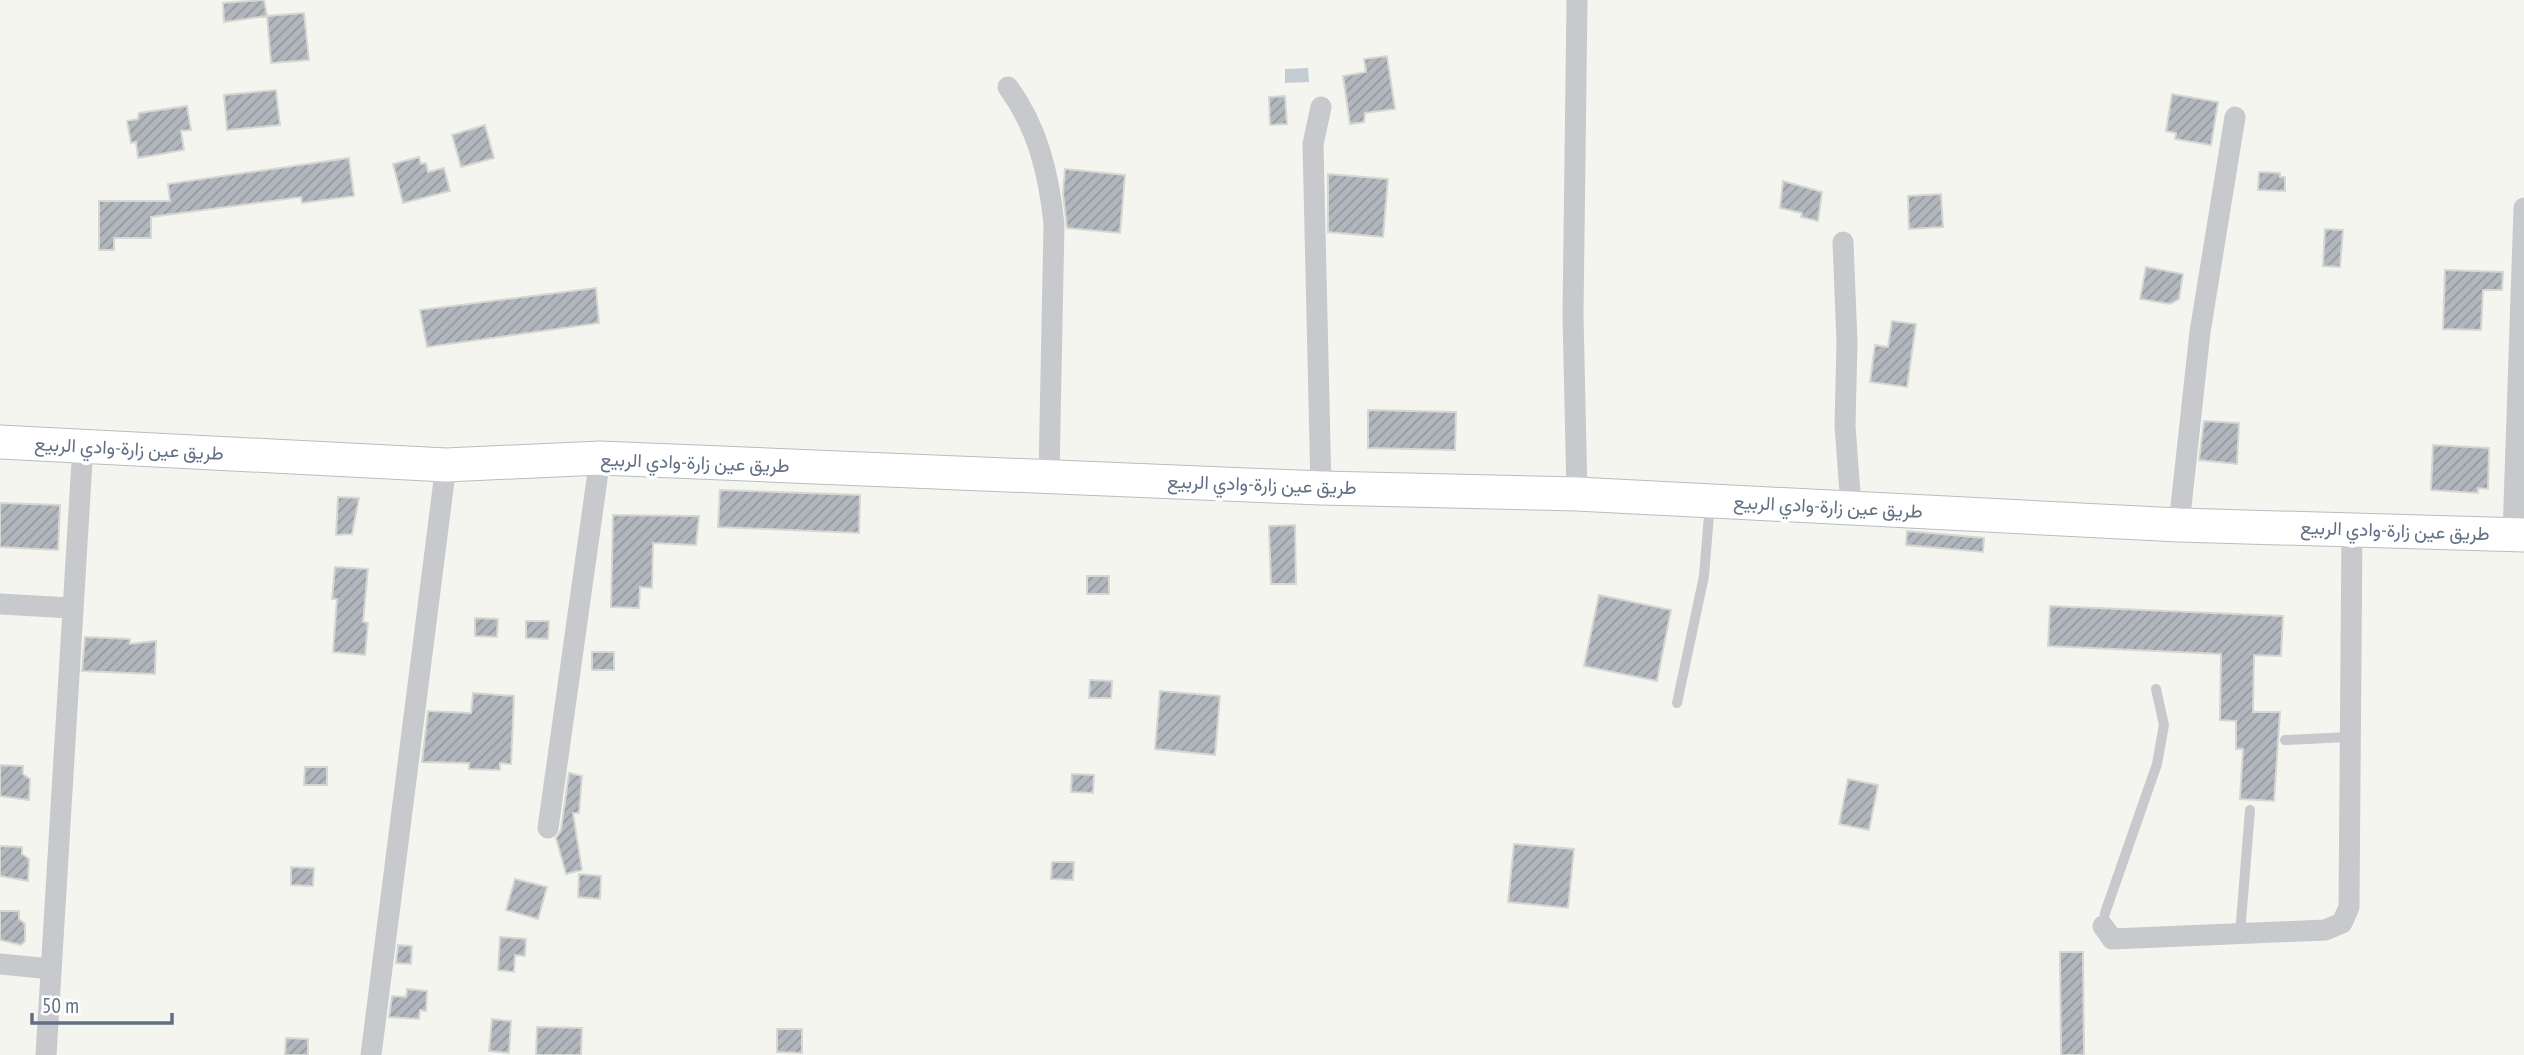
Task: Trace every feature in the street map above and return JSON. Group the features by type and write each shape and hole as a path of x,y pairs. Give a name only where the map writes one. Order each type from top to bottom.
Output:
{"main road":[{"name":"طريق عين زارة-وادي الربيع","path":"0,442 446,465 600,458 1321,488 1577,494 1851,506 2179,525 2519,534"}],"street":[{"path":"1577,0 1573,316 1577,494"},
{"path":"1008,87 1023,108 1050,185 1054,224 1049,475"},
{"path":"1321,107 1314,144 1321,488"},
{"path":"2179,525 2200,332 2235,117"},
{"path":"2519,534 2524,208"},
{"path":"1843,242 1847,342 1846,445 1851,506"},
{"path":"46,1055 71,608 83,445"},
{"path":"548,828 600,458"},
{"path":"371,1055 446,465"},
{"path":"2103,926 2112,939 2325,930 2342,923 2349,906 2352,528"},
{"path":"0,604 71,608"},
{"path":"0,964 51,969"}],"lane":[{"path":"1677,703 1704,576 1710,500"},
{"path":"2103,926 2157,764 2164,725 2156,690"},
{"path":"2285,740 2350,737"},
{"path":"2240,934 2250,810"}],"shaded area":[{"path":"1308,68 1309,82 1285,83 1285,69"}],"building":[{"path":"264,0 267,16 224,22 223,3"},
{"path":"304,13 309,60 271,63 267,16"},
{"path":"1387,56 1395,109 1365,113 1364,122 1350,124 1343,76 1366,72 1364,59"},
{"path":"276,90 280,125 227,130 224,95"},
{"path":"2172,94 2218,102 2211,145 2175,139 2176,133 2166,131"},
{"path":"1285,96 1287,124 1270,125 1269,97"},
{"path":"187,106 191,130 181,131 184,150 138,158 136,142 131,143 127,121 138,119 139,113"},
{"path":"485,125 494,158 461,167 452,135"},
{"path":"419,157 421,164 426,163 428,172 444,168 450,191 403,203 393,164"},
{"path":"349,158 354,196 302,203 301,197 151,217 151,238 114,238 114,250 99,250 99,201 170,201 168,184"},
{"path":"1065,169 1125,175 1120,233 1067,228 1063,193"},
{"path":"2259,172 2280,173 2280,177 2285,177 2285,191 2258,190"},
{"path":"1328,174 1388,179 1383,237 1328,232"},
{"path":"1783,181 1822,192 1818,221 1801,217 1802,213 1780,208"},
{"path":"1941,194 1943,227 1909,229 1908,196"},
{"path":"2325,229 2343,230 2340,267 2323,266"},
{"path":"2146,267 2183,274 2179,299 2170,304 2140,299"},
{"path":"2445,270 2503,272 2502,290 2483,290 2481,330 2443,329"},
{"path":"596,288 599,323 427,347 420,310"},
{"path":"1892,321 1916,324 1907,387 1870,382 1875,345 1888,347"},
{"path":"1368,410 1456,412 1455,450 1368,448"},
{"path":"2204,421 2239,423 2237,464 2199,460"},
{"path":"2433,445 2489,448 2488,489 2478,488 2478,493 2431,490"},
{"path":"720,490 860,495 859,533 718,527"},
{"path":"338,497 359,498 352,534 336,535"},
{"path":"0,503 60,505 58,550 0,547"},
{"path":"613,515 699,516 696,545 653,543 652,588 640,587 639,608 611,607"},
{"path":"1295,525 1296,584 1271,584 1269,526"},
{"path":"1907,531 1984,538 1983,552 1906,545"},
{"path":"335,567 368,569 363,622 368,623 365,655 333,652 337,599 332,599"},
{"path":"1087,576 1109,576 1109,594 1087,594"},
{"path":"1599,595 1671,610 1657,681 1584,666"},
{"path":"2050,606 2283,616 2281,656 2254,655 2253,712 2280,712 2274,801 2240,799 2243,749 2236,749 2236,721 2220,720 2221,654 2048,646"},
{"path":"475,618 498,619 497,637 475,636"},
{"path":"526,621 549,621 548,639 526,638"},
{"path":"85,637 130,639 130,644 156,641 155,674 82,671"},
{"path":"592,652 614,652 614,670 592,670"},
{"path":"1090,680 1112,681 1111,698 1089,698"},
{"path":"1160,691 1220,696 1215,755 1155,749"},
{"path":"473,693 514,696 511,764 500,763 500,770 469,769 469,763 422,762 428,711 471,713"},
{"path":"0,765 23,766 23,774 30,779 29,800 0,796"},
{"path":"305,767 327,767 327,785 304,785"},
{"path":"569,773 582,776 579,813 573,813 582,870 566,874 556,838 561,830"},
{"path":"1072,774 1094,775 1093,793 1071,792"},
{"path":"1848,779 1878,785 1869,830 1839,824"},
{"path":"1514,844 1574,849 1568,908 1508,902"},
{"path":"0,846 22,847 22,854 29,859 28,881 0,876"},
{"path":"1052,862 1074,862 1073,880 1051,879"},
{"path":"291,867 314,868 313,886 291,885"},
{"path":"579,874 601,876 600,899 578,897"},
{"path":"515,879 547,887 538,919 506,910"},
{"path":"0,911 19,911 19,919 25,924 25,941 21,945 0,940"},
{"path":"500,937 526,939 525,956 515,955 514,972 498,970"},
{"path":"398,945 412,946 411,964 396,963"},
{"path":"2060,952 2083,952 2084,1055 2061,1055"},
{"path":"407,989 427,991 426,1011 420,1010 419,1019 389,1017 392,996 406,997"},
{"path":"492,1019 511,1021 509,1053 489,1051"},
{"path":"537,1027 582,1028 581,1055 536,1055"},
{"path":"777,1029 802,1029 802,1053 777,1052"},
{"path":"286,1038 308,1039 308,1055 285,1055"}]}
